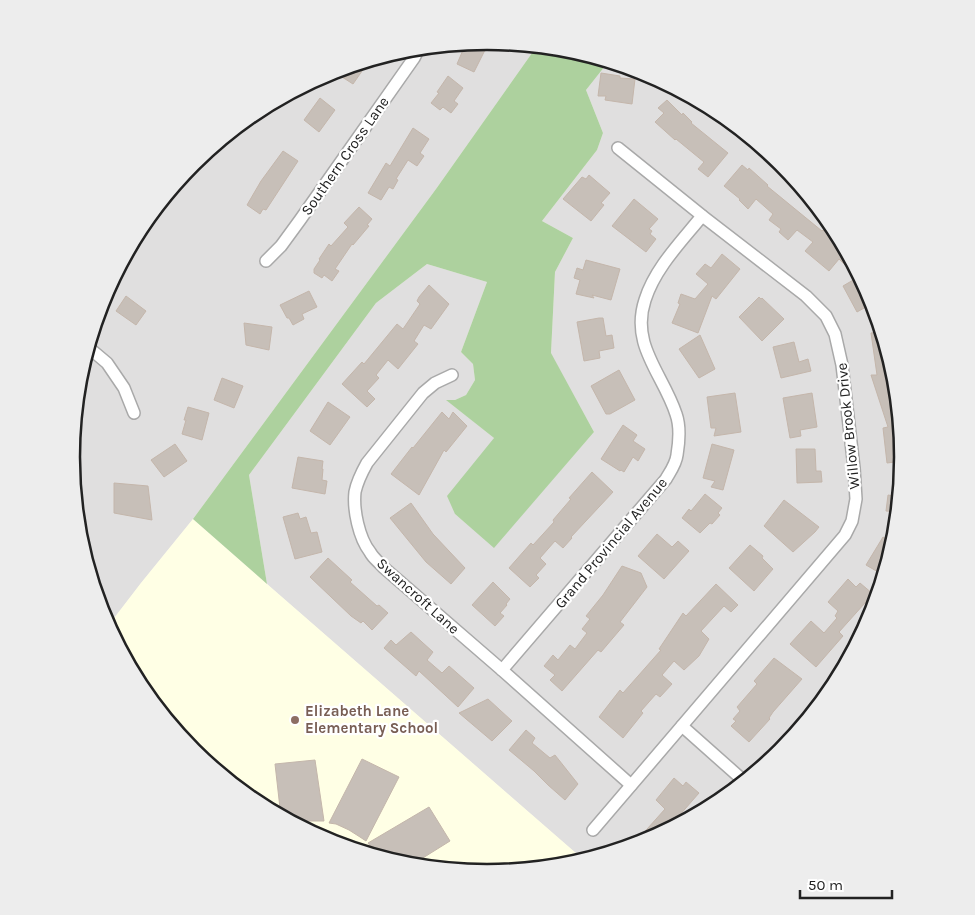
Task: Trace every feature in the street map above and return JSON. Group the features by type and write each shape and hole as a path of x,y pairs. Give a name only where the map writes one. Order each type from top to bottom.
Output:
{"street":[{"name":"Southern Cross Lane","path":"266,261 281,246 300,220 415,57"},
{"name":"Willow Brook Drive","path":"592,830 845,535 852,521 856,499 842,365 835,334 826,316 806,296 618,148"},
{"name":"Grand Provincial Avenue","path":"502,670 666,480 673,467 677,456 679,431 677,416 670,397 645,348 641,334 641,319 644,301 655,277 702,216"},
{"path":"94,352 107,363 124,388 134,413"},
{"name":"Swancroft Lane","path":"452,375 435,383 423,393 367,463 355,492 356,514 361,534 369,552 383,567 631,785"},
{"path":"682,726 740,778"}],"shaded area":[{"path":"488,50 533,52 436,189 193,519 114,619 94,563 83,511 80,458 81,431 83,404 94,352 111,302 135,254 164,209 199,169 239,134 284,105 332,81 382,64 434,53"},
{"path":"604,67 668,92 736,134 776,169 811,209 853,277 873,327 881,352 892,404 895,458 892,511 881,563 873,588 853,638 811,706 776,746 736,781 714,796 668,823 643,834 578,855 267,584 249,475 376,303 427,264 487,282 461,352 473,364 475,380 466,395 455,400 447,400 494,438 455,514 494,547 594,432 551,354 555,272 573,238 542,221 597,150 603,133 586,90"},
{"name":"Elizabeth Lane Elementary School","path":"193,519 578,855 541,862 514,864 488,865 434,862 382,851 332,834 307,823 261,796 219,764 181,726 149,684 122,638 114,619"}],"green space":[{"path":"533,52 567,58 604,67 586,90 603,133 597,150 542,221 573,238 555,272 551,353 594,432 494,548 455,514 447,496 494,438 446,400 455,400 466,395 475,380 473,364 461,352 487,282 427,264 376,303 249,475 267,584 193,519 436,189"}],"building":[{"path":"485,50 474,72 457,64 463,51"},
{"path":"363,70 353,84 342,77"},
{"path":"601,73 620,76 620,78 635,79 632,104 605,100 606,96 598,96"},
{"path":"448,76 463,88 454,101 458,104 451,113 443,107 440,110 431,103"},
{"path":"320,98 335,110 319,132 304,120"},
{"path":"667,100 682,115 683,113 691,123 728,153 708,177 698,169 704,162 655,122 664,113 658,108"},
{"path":"413,128 429,139 420,153 424,156 417,166 408,160 396,179 398,180 393,189 389,187 381,200 368,193 386,163 390,166"},
{"path":"283,151 298,161 266,210 263,209 260,214 247,205 261,181"},
{"path":"742,165 748,170 749,168 767,186 828,234 846,264 839,259 829,271 805,251 813,242 797,230 788,240 779,232 781,229 769,220 773,214 756,199 748,209 740,199 724,186"},
{"path":"589,175 610,193 601,203 604,205 591,221 563,199 582,177 586,179"},
{"path":"634,199 658,219 649,229 652,231 650,234 656,239 646,252 612,226"},
{"path":"359,207 372,219 367,225 369,226 352,244 335,269 339,271 332,281 324,275 322,278 314,273 319,259 329,244 331,246 348,227 344,223"},
{"path":"722,254 740,269 716,299 712,296 698,333 672,323 680,304 678,303 681,294 695,299 708,284 696,274 705,264 711,268"},
{"path":"586,260 620,269 611,300 592,295 594,298 576,294 580,280 574,278 577,268 583,270"},
{"path":"854,279 866,307 857,312 843,286"},
{"path":"429,285 449,304 431,329 424,325 414,341 418,344 398,369 388,360 376,375 379,378 367,391 375,399 367,407 342,384 362,362 364,364 397,324 403,329 420,304 417,301 419,297"},
{"path":"309,291 317,307 302,314 304,319 293,325 280,305"},
{"path":"126,296 146,311 136,325 116,311"},
{"path":"759,297 784,319 762,341 739,317"},
{"path":"603,318 606,336 612,335 614,348 599,351 600,358 584,361 577,322"},
{"path":"244,323 272,327 269,350 246,345"},
{"path":"875,332 881,352 892,404 895,462 887,463 883,428 888,427 871,375 877,375 871,333"},
{"path":"700,335 715,369 699,378 679,349"},
{"path":"794,342 799,362 808,359 811,371 781,378 773,347"},
{"path":"619,370 635,400 610,414 606,414 591,386"},
{"path":"222,378 243,386 234,408 214,400"},
{"path":"735,393 741,432 714,436 716,428 711,428 707,397"},
{"path":"812,393 817,427 800,430 801,436 790,438 783,398"},
{"path":"328,402 350,417 330,445 310,431"},
{"path":"188,407 209,413 202,440 182,434"},
{"path":"442,412 449,419 453,412 467,426 446,452 444,450 419,495 391,474"},
{"path":"623,425 637,435 633,441 645,449 638,461 633,457 624,472 601,459"},
{"path":"175,444 187,461 164,477 151,460"},
{"path":"712,444 734,450 723,490 711,487 715,481 703,478"},
{"path":"796,449 815,449 816,471 821,471 822,482 797,483"},
{"path":"298,457 323,461 322,480 327,481 325,494 292,488"},
{"path":"592,472 613,492 563,548 555,541 540,558 546,564 536,575 539,578 530,587 509,568 531,543 533,545 554,522 553,520 571,499 569,498"},
{"path":"114,483 148,486 152,520 114,513"},
{"path":"705,494 722,508 718,513 720,515 700,533 682,518 689,509 691,511"},
{"path":"888,495 893,496 892,511 886,511"},
{"path":"784,500 819,527 793,552 764,526"},
{"path":"411,503 433,534 465,568 451,584 426,562 390,518"},
{"path":"298,513 300,519 306,517 311,533 317,532 322,552 295,559 283,517"},
{"path":"657,534 672,547 678,541 689,551 664,579 638,556"},
{"path":"883,537 886,539 878,572 866,565"},
{"path":"750,545 763,556 762,558 773,569 754,591 729,568"},
{"path":"328,558 352,580 350,582 377,606 379,605 388,613 372,630 363,621 361,623 351,616 310,577"},
{"path":"622,566 641,573 647,587 620,622 624,625 601,652 598,650 562,691 550,680 555,675 544,666 553,655 558,660 570,645 575,649 587,633 582,629 590,619 586,616 603,595"},
{"path":"848,579 856,587 860,583 871,593 869,598 839,632 843,636 816,667 790,644 811,621 824,633 837,618 835,616 838,611 828,602"},
{"path":"493,582 510,599 500,613 504,616 495,626 472,605"},
{"path":"716,584 738,605 731,612 724,606 701,631 709,639 699,656 684,670 674,661 662,675 672,684 660,697 656,694 641,711 643,713 623,738 599,717 620,690 623,693 661,650 659,649 683,613 686,616"},
{"path":"411,632 433,652 427,660 442,673 449,666 474,688 458,707 419,671 416,676 384,648 391,640 396,645"},
{"path":"774,658 802,679 749,742 731,726 736,721 733,719 740,711 737,707 757,684 754,681"},
{"path":"488,699 512,721 492,741 459,713"},
{"path":"526,730 535,738 532,743 550,758 555,755 578,784 565,800 509,750"},
{"path":"362,759 399,777 366,841 349,830 329,823"},
{"path":"315,760 324,821 304,821 280,808 275,764"},
{"path":"674,778 683,786 686,782 699,793 677,818 642,834 665,809 656,800"},
{"path":"429,807 450,841 421,859 382,851 372,848 368,843"}],"place":[{"name":"Elizabeth Lane Elementary School","path":"295,720"}]}
